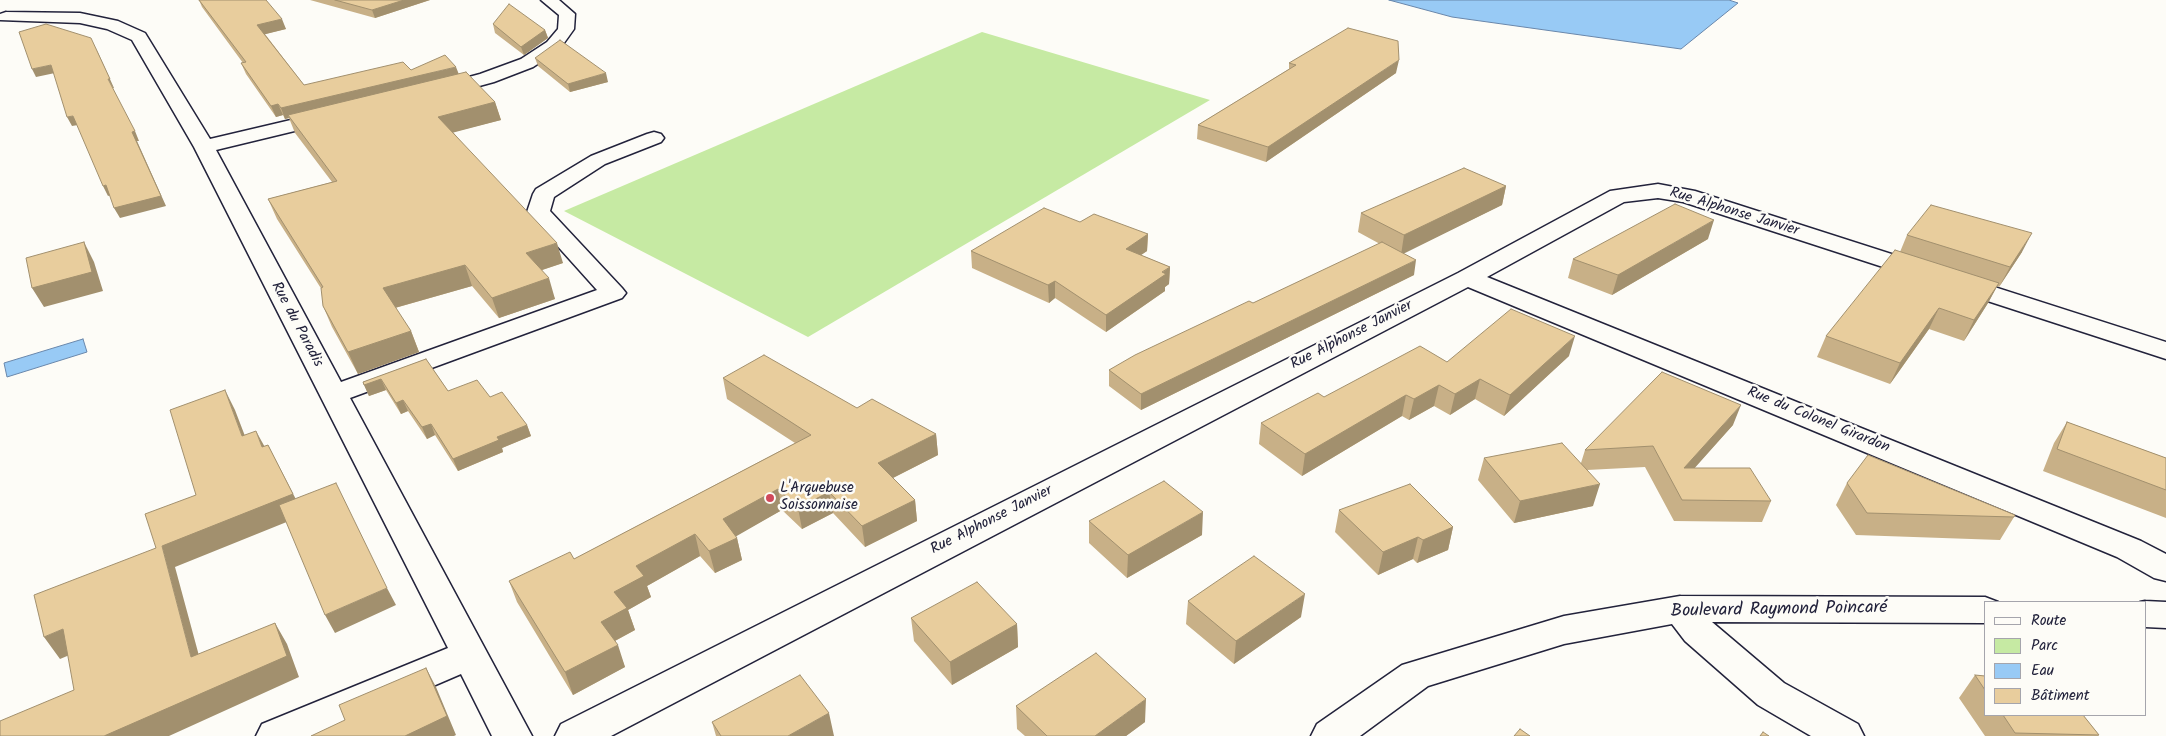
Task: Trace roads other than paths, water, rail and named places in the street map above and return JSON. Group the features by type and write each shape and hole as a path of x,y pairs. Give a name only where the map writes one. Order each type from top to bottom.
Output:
{"street":[{"path":"3,19 27,0"},
{"path":"420,95 487,78 527,63 553,46 566,29 567,14 549,0"},
{"name":"Rue du Paradis","path":"3,19 80,18 112,26 139,37 204,147 512,736"},
{"path":"204,147 345,114"},
{"path":"333,394 613,293 538,212 544,194 598,160 654,138"},
{"name":"Rue Alphonse Janvier","path":"575,736 1468,278 1618,196 1658,191 1687,196 2166,351"},
{"name":"Rue du Colonel Girardon","path":"1468,278 2129,549 2166,569"},
{"path":"1680,609 1698,631 1771,694 1844,736"},
{"name":"Boulevard Raymond Poincaré","path":"1331,736 1415,675 1564,630 1680,609 1984,610"},
{"path":"2146,614 2166,615"},
{"path":"276,736 468,655"}],"water":[{"path":"1389,0 1729,0 1738,3 1681,49 1452,17"},
{"path":"83,339 87,352 7,377 4,363"}],"place":[{"name":"L'Arquebuse Soissonnaise","path":"770,498"}]}
